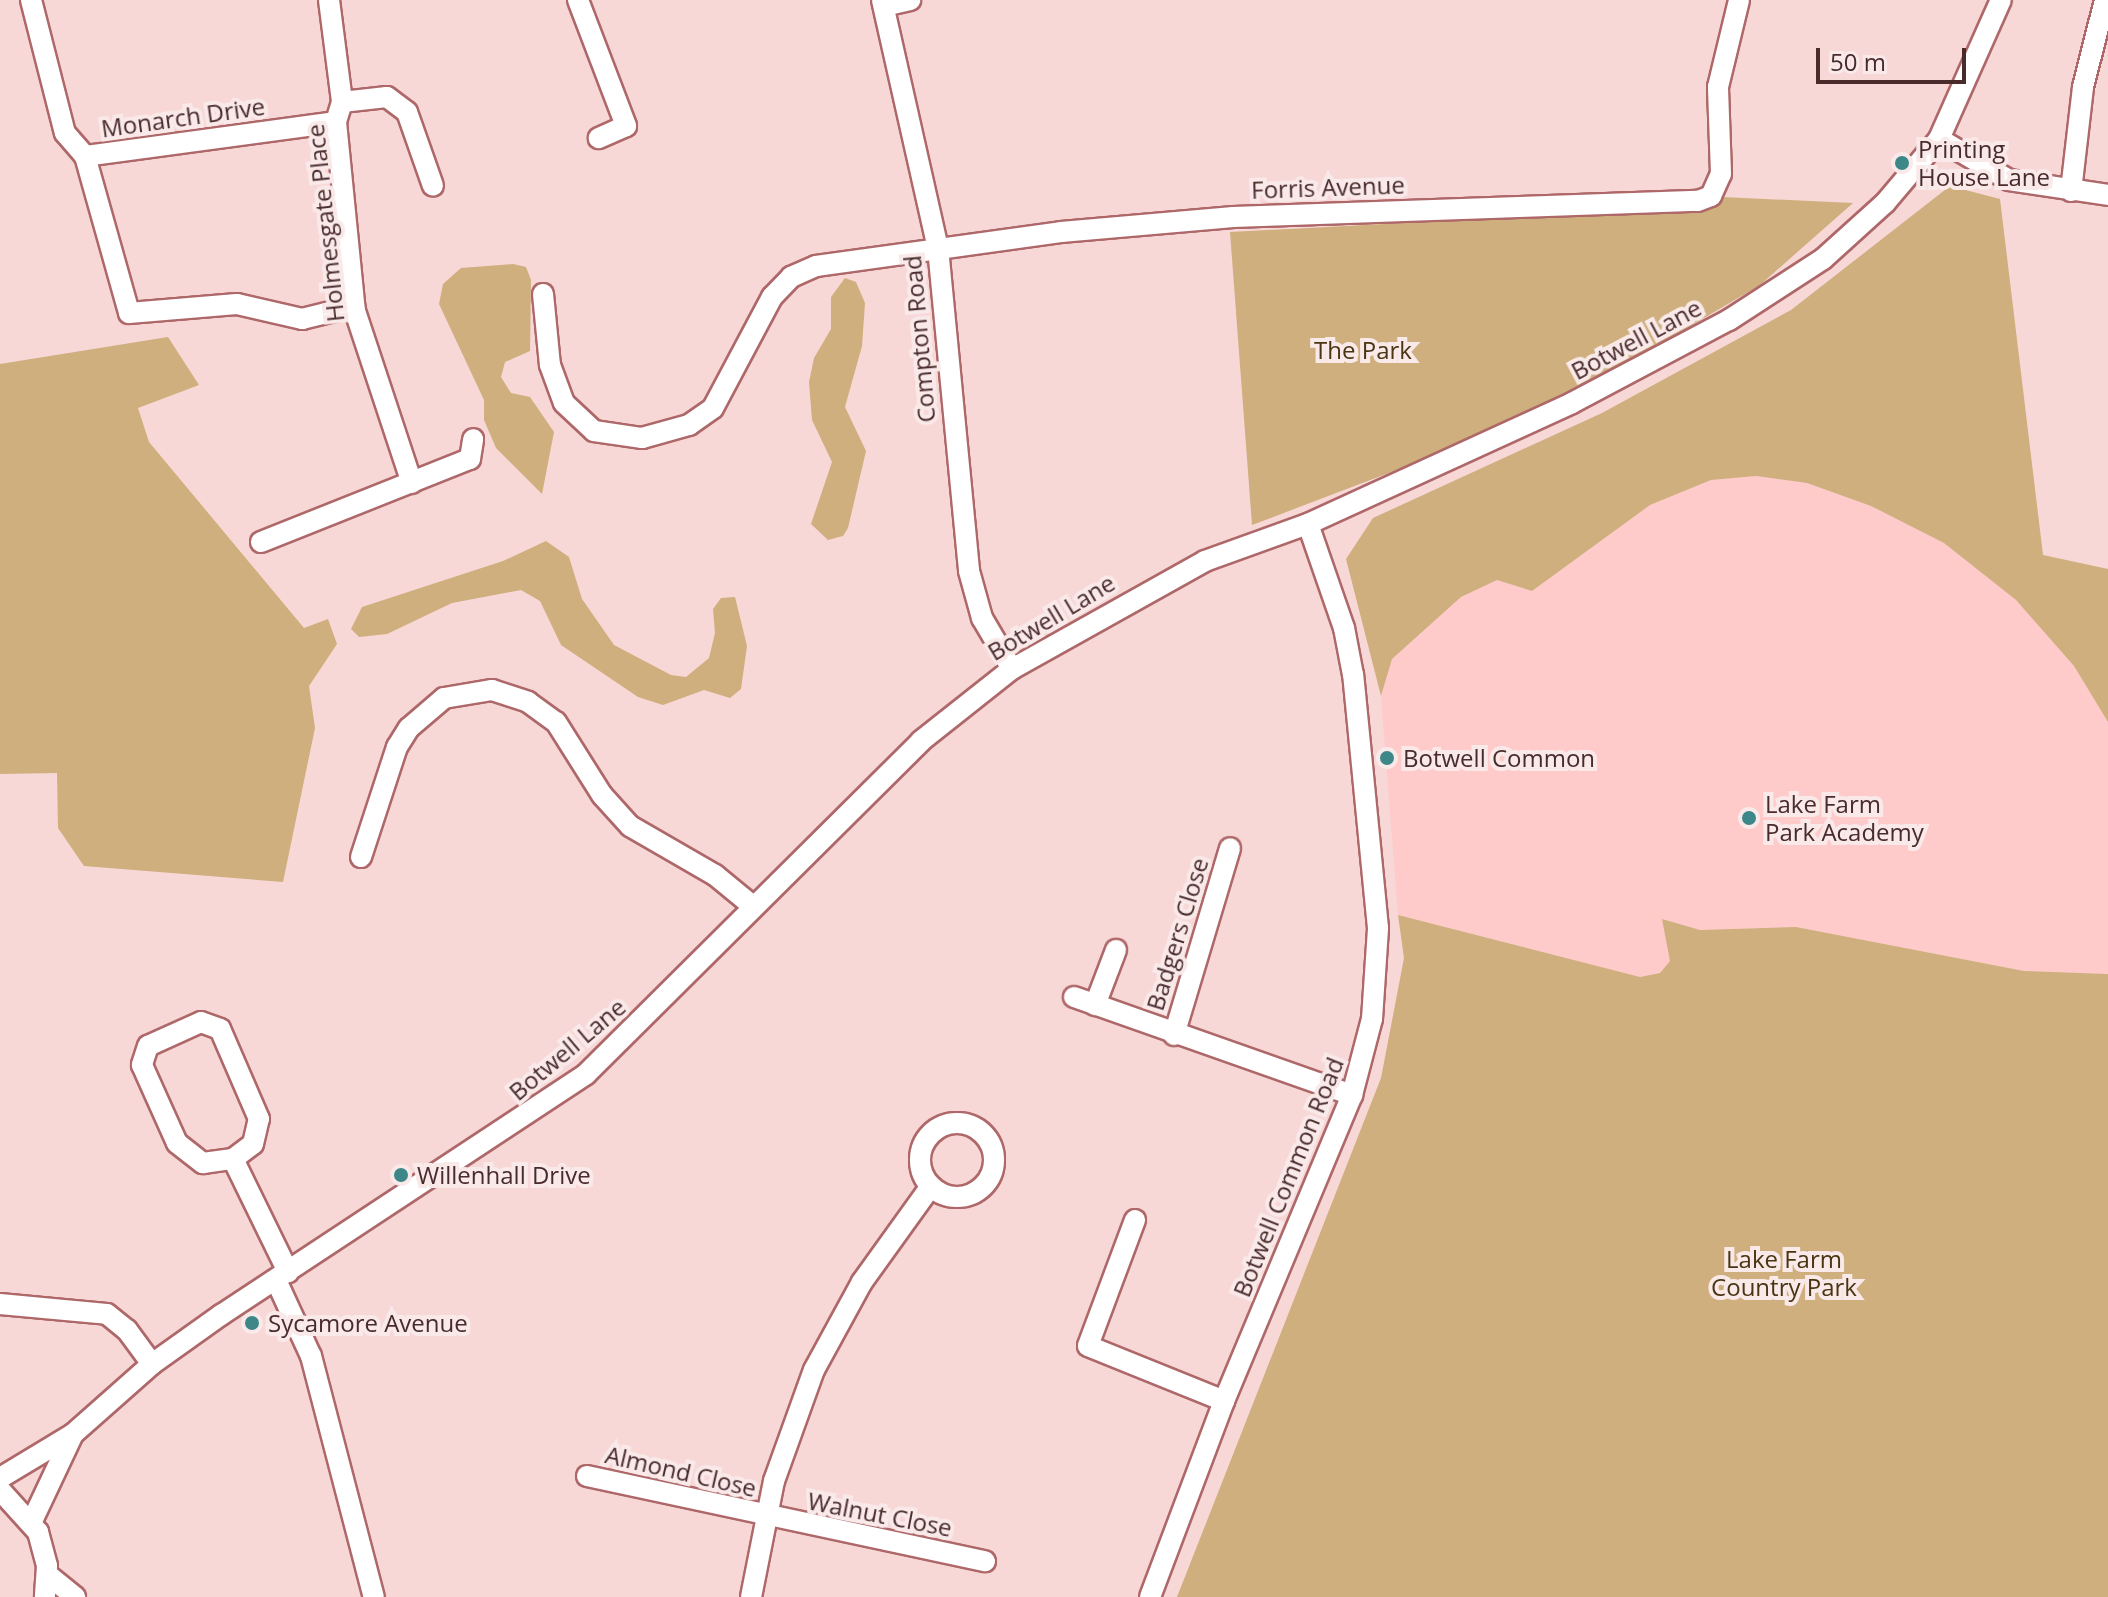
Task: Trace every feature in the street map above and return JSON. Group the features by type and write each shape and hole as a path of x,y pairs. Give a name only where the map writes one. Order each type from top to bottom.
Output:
{"street":[{"path":"31,0 65,133 85,156 129,313 237,304 302,319 354,306"},
{"name":"Holmesgate Place","path":"329,0 354,306 412,483"},
{"path":"578,0 626,126 599,138"},
{"path":"883,3 910,0"},
{"name":"Forris Avenue","path":"543,294 550,365 564,403 594,431 642,438 689,425 713,408 766,305 791,277 816,266 938,248 1233,217 1686,203 1705,199 1716,189 1721,163 1718,87 1739,0"},
{"name":"Botwell Lane","path":"0,1478 73,1434 152,1364 586,1074 921,741 1012,669 1205,561 1308,524 1546,416 1754,305 1855,232 1939,139 2001,0"},
{"path":"2071,191 2080,101 2105,0"},
{"name":"Compton Road","path":"883,3 938,248 969,571 982,618 1012,669"},
{"name":"Monarch Drive","path":"85,156 339,112 387,97 407,112 433,186"},
{"path":"1939,139 2009,180 2108,195"},
{"path":"261,542 470,459 473,439"},
{"name":"Botwell Common Road","path":"1150,1597 1224,1401 1352,1095 1366,1052 1375,993 1376,895 1349,648 1308,524"},
{"path":"361,857 393,757 409,728 444,698 492,690 528,702 556,722 602,795 630,826 715,875 754,907"},
{"name":"Badgers Close","path":"1174,1035 1230,848"},
{"path":"1095,1005 1116,950"},
{"name":"Badgers Close","path":"1074,997 1174,1035 1352,1095"},
{"path":"201,1022 220,1029 259,1119 253,1144 233,1159 203,1163 177,1143 142,1065 148,1046 201,1022"},
{"path":"233,1159 282,1276 311,1356 374,1597"},
{"path":"751,1597 764,1517 814,1370 862,1282 931,1186"},
{"path":"1135,1220 1088,1346 1224,1401"},
{"path":"0,1304 107,1314 127,1330 152,1364"},
{"name":"Botwell Lane","path":"32,1521 73,1434"},
{"name":"Almond Close","path":"587,1476 764,1517"},
{"path":"0,1490 32,1521 48,1575 45,1597"},
{"name":"Walnut Close","path":"764,1517 985,1561"},
{"path":"48,1575 75,1597"}],"shaded area":[{"name":"Lake Farm Park Academy","path":"1756,476 1807,483 1871,506 1944,543 2016,600 2074,666 2108,722 2108,974 2024,971 1796,927 1700,930 1663,919 1671,961 1660,973 1640,977 1398,915 1381,696 1392,659 1461,597 1497,580 1532,591 1650,505 1711,480"}],"green space":[{"path":"1950,186 2000,199 2043,555 2108,569 2108,722 2074,666 2016,600 1944,543 1871,506 1807,483 1756,476 1711,480 1650,505 1532,591 1497,580 1461,597 1392,659 1381,696 1346,559 1373,518 1602,413 1791,310"},
{"name":"The Park","path":"1722,197 1853,203 1760,285 1621,367 1415,463 1252,525 1230,232 1708,207"},
{"path":"513,264 526,267 531,280 530,351 505,362 501,377 511,393 530,397 554,432 542,494 496,448 484,420 484,400 439,304 443,284 461,268"},
{"path":"845,278 856,282 865,303 862,346 845,407 866,451 848,528 843,536 828,540 811,524 832,462 812,420 809,382 814,358 831,329 831,297"},
{"path":"168,337 199,385 138,408 149,442 304,628 328,619 337,644 309,686 315,728 283,882 84,866 58,828 57,773 0,774 0,364"},
{"path":"546,541 569,557 582,599 614,645 671,675 686,677 709,658 715,633 713,609 721,598 735,597 747,646 741,689 730,698 704,690 663,705 638,697 561,645 540,601 521,590 452,603 387,634 359,637 351,629 362,607 503,561"},
{"name":"Lake Farm Country Park","path":"1398,915 1640,977 1660,973 1670,961 1662,919 1700,930 1796,927 2024,971 2108,974 2108,1597 1177,1597 1381,1078 1404,958"}],"place":[{"name":"Printing House Lane","path":"1902,163"},
{"name":"Botwell Common","path":"1387,758"},
{"name":"Lake Farm Park Academy","path":"1749,818"},
{"name":"Willenhall Drive","path":"401,1175"},
{"name":"Sycamore Avenue","path":"252,1323"}]}
